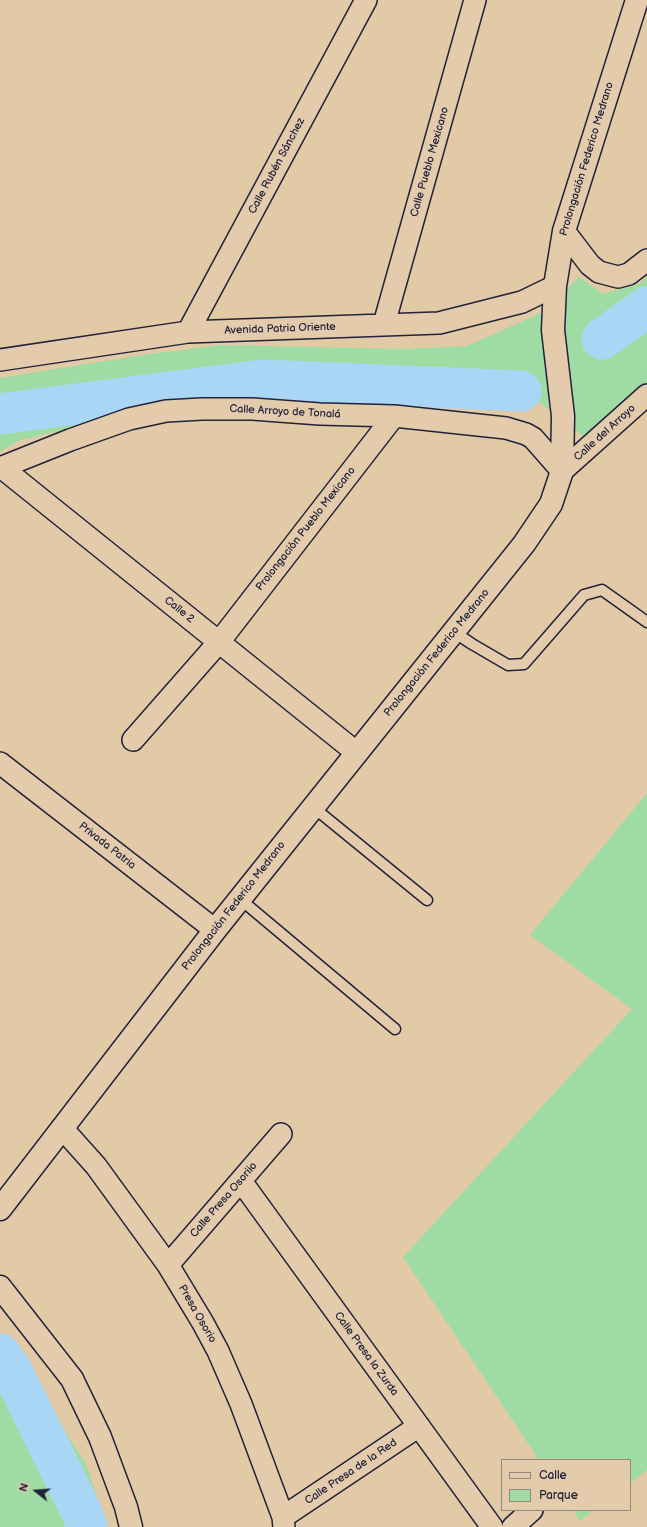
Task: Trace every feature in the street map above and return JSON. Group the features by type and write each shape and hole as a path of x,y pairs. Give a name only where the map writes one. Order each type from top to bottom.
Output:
{"street":[{"name":"Calle Rubén Sánchez","path":"188,332 366,0"},
{"name":"Calle Pueblo Mexicano","path":"384,324 476,0"},
{"name":"Prolongación Federico Medrano","path":"0,1209 215,930 524,544 551,504 562,471 563,416 553,330 555,286 564,231 637,0"},
{"path":"564,231 590,266 599,272 618,277 629,274 647,260"},
{"name":"Avenida Patria Oriente","path":"0,360 188,332 439,323 522,302 555,286"},
{"name":"Calle del Arroyo","path":"562,471 647,395"},
{"name":"Calle Arroyo de Tonalá","path":"1,468 70,440 129,419 166,411 245,409 320,414 394,416 506,428 516,430 533,438 562,471"},
{"name":"Prolongación Pueblo Mexicano","path":"133,740 219,642 394,416"},
{"name":"Calle 2","path":"1,468 357,753"},
{"name":"Privada Patria","path":"0,763 215,930"},
{"name":"Presa Osorio","path":"62,1128 96,1166 168,1265 203,1323 218,1350 241,1404 283,1522"},
{"name":"Calle Presa Osoriio","path":"168,1265 281,1134"},
{"name":"Calle Presa la Zurda","path":"241,1181 492,1527"},
{"path":"0,1287 72,1379 100,1437 126,1507 130,1527"},
{"name":"Calle Presa de la Red","path":"283,1522 419,1426"},
{"path":"513,1527 531,1511"}],"lane":[{"path":"454,632 508,666 524,664 584,595 602,590 647,622"},
{"path":"313,807 427,900"},
{"path":"240,899 395,1030"}],"green space":[{"path":"579,277 603,294 639,284 647,277 647,384 588,440 539,402 174,403 18,441 0,452 0,378 142,355 221,345 404,349 467,346 543,312"},
{"path":"647,793 647,1470 631,1482 631,1459 538,1459 403,1257 632,1009 530,935"},
{"path":"0,1338 26,1370 86,1464 107,1527 0,1527"},
{"path":"574,1511 593,1511 580,1521"}],"waterway":[{"path":"602,339 647,307"},
{"path":"0,414 262,380 521,391"},
{"path":"0,1354 11,1369 83,1515 87,1527"}]}
